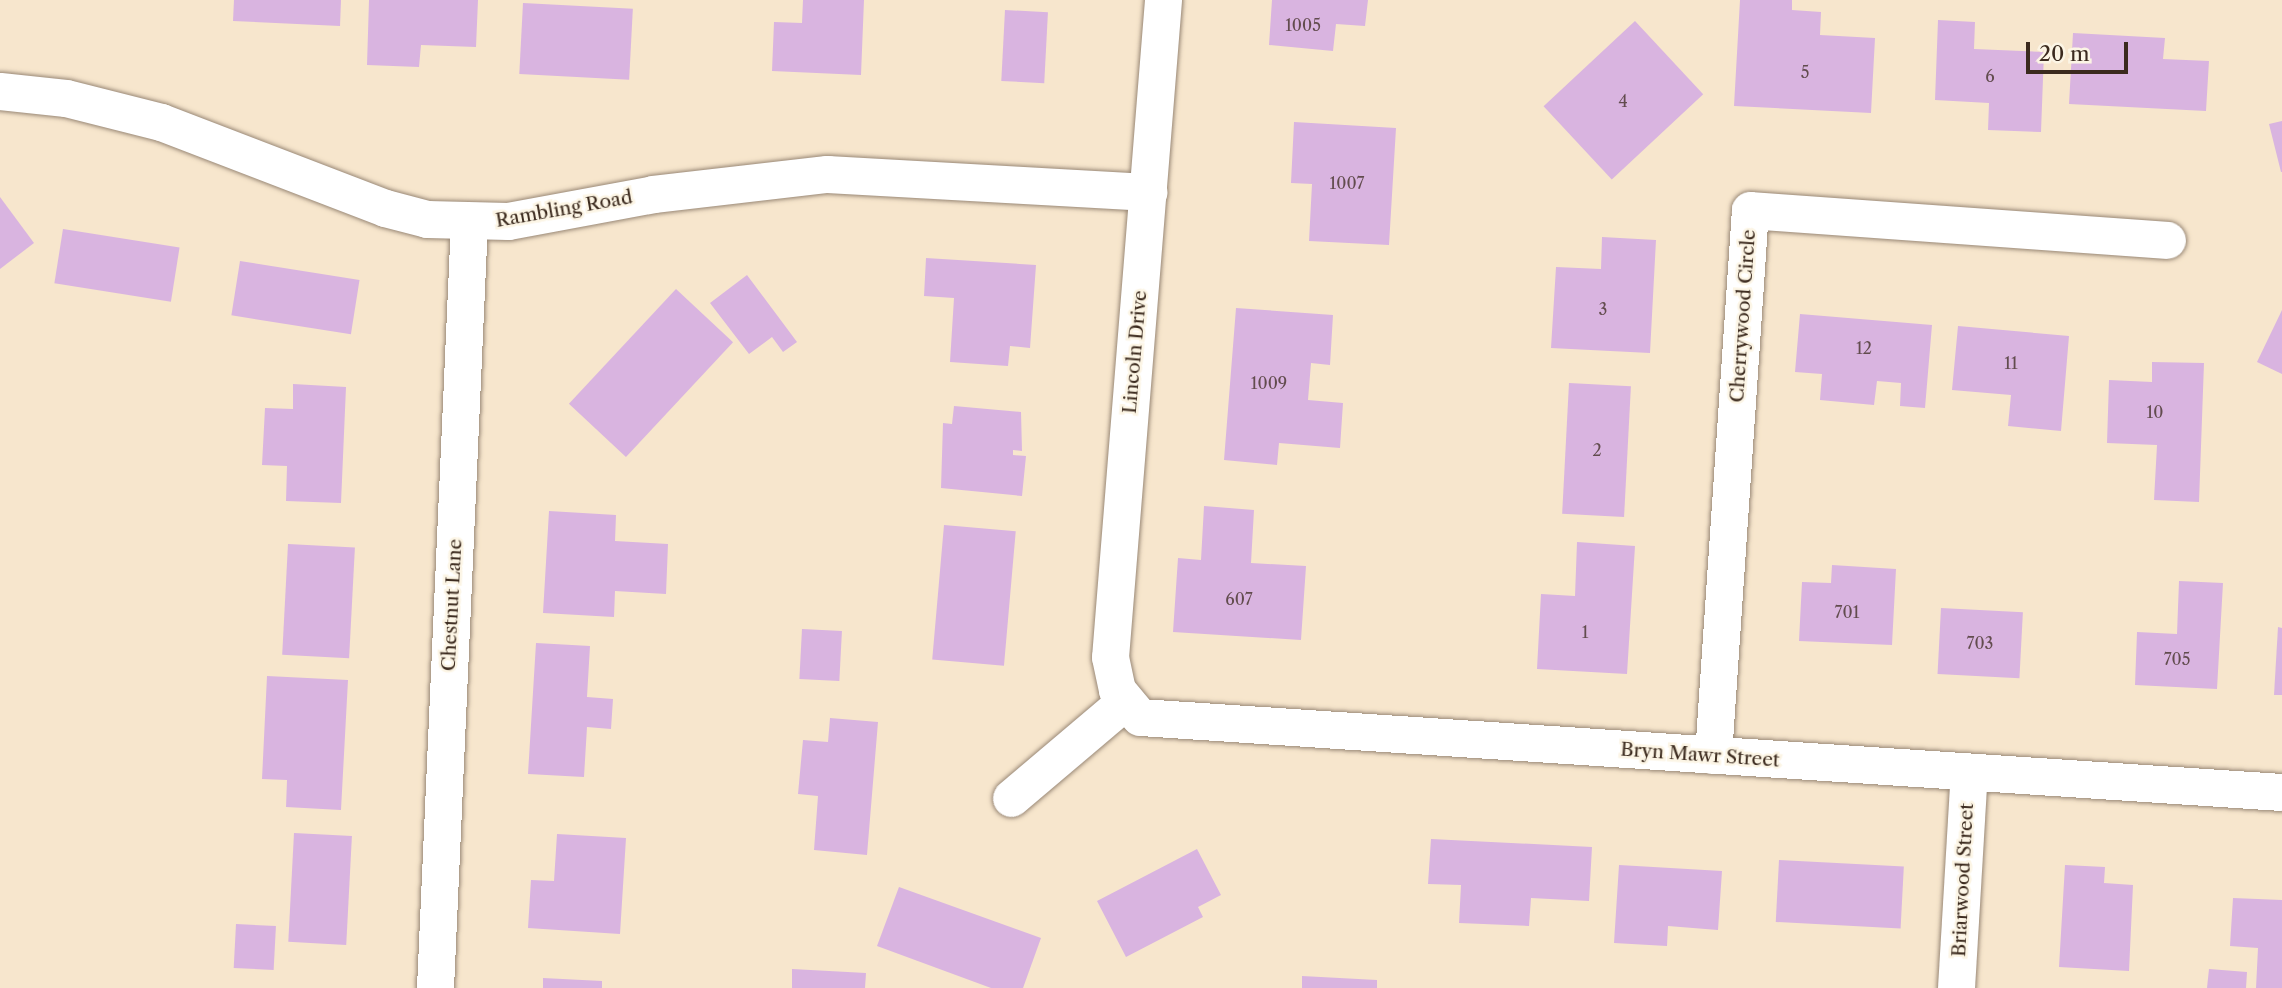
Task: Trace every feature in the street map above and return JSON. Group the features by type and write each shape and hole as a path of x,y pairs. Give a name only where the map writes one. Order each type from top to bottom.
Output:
{"street":[{"name":"Lincoln Drive","path":"1124,702 1111,675 1110,657 1163,0"},
{"name":"Rambling Road","path":"0,91 108,106 161,122 385,208 427,219 469,223 508,221 680,190 827,174 1148,192"},
{"name":"Cherrywood Circle","path":"1713,755 1750,210 2168,240"},
{"name":"Chestnut Lane","path":"435,988 469,223"},
{"name":"Bryn Mawr Street","path":"1124,702 1140,717 1154,721 2282,792"},
{"path":"1010,798 1124,702"},
{"name":"Briarwood Street","path":"1956,988 1969,772"}],"building":[{"path":"234,0 341,0 340,26 233,21"},
{"path":"369,0 478,0 476,47 421,45 419,67 367,65"},
{"path":"803,0 864,0 861,75 772,71 774,22 802,23"},
{"path":"1272,0 1368,0 1365,26 1336,24 1333,51 1269,45"},
{"path":"1740,0 1792,0 1792,10 1821,12 1820,35 1875,38 1871,113 1734,106"},
{"path":"523,3 633,9 629,80 519,74"},
{"path":"1005,10 1048,12 1044,83 1001,81"},
{"path":"1938,20 1975,22 1974,49 2044,52 2041,132 1988,130 1989,103 1935,100"},
{"path":"1635,21 1703,94 1612,179 1544,106"},
{"path":"2073,33 2165,38 2163,59 2209,61 2206,111 2069,104"},
{"path":"2282,121 2282,172 2281,172 2269,124"},
{"path":"1294,122 1396,128 1389,245 1309,241 1312,184 1291,183"},
{"path":"0,197 34,243 0,269"},
{"path":"63,229 180,247 171,302 54,283"},
{"path":"1602,237 1656,240 1650,353 1551,348 1556,267 1601,269"},
{"path":"926,258 1036,265 1030,348 1010,346 1008,366 950,362 954,298 924,296"},
{"path":"240,261 360,280 351,334 231,315"},
{"path":"747,275 797,342 783,352 772,337 749,354 710,303"},
{"path":"676,289 733,342 626,457 569,404"},
{"path":"1236,308 1333,315 1330,365 1311,363 1308,400 1343,403 1340,448 1279,443 1277,465 1224,460"},
{"path":"2282,310 2282,374 2257,362"},
{"path":"1800,314 1932,325 1925,408 1900,406 1901,383 1877,381 1874,405 1820,400 1822,374 1795,372"},
{"path":"1958,326 2069,336 2061,431 2008,426 2011,395 1952,390"},
{"path":"2152,362 2204,363 2199,502 2154,500 2157,445 2107,443 2109,380 2152,382"},
{"path":"1569,383 1631,386 1624,517 1562,514"},
{"path":"293,384 346,387 341,503 286,501 287,466 262,465 265,408 293,409"},
{"path":"954,406 1021,412 1022,451 1013,450 1013,455 1026,456 1022,496 941,488 943,423 952,424"},
{"path":"1204,506 1254,510 1251,563 1306,566 1301,640 1173,632 1178,558 1201,560"},
{"path":"549,511 616,515 615,541 668,544 666,594 615,591 614,617 543,613"},
{"path":"944,525 1016,531 1004,666 932,659"},
{"path":"1577,542 1635,546 1627,674 1537,669 1541,594 1575,596"},
{"path":"288,544 355,548 349,658 282,655"},
{"path":"1832,565 1896,569 1892,645 1799,641 1802,582 1831,583"},
{"path":"2179,581 2223,583 2217,689 2135,685 2137,632 2177,634"},
{"path":"1941,608 2023,612 2019,678 1938,674"},
{"path":"2278,627 2282,628 2282,695 2274,695"},
{"path":"802,629 842,631 839,681 799,679"},
{"path":"536,643 590,646 587,697 613,699 611,729 587,727 584,777 528,774"},
{"path":"267,676 348,680 341,810 286,807 287,780 262,779"},
{"path":"830,718 878,722 867,855 814,850 818,796 798,794 803,740 828,742"},
{"path":"294,833 352,836 346,945 288,942"},
{"path":"557,834 626,838 620,934 528,928 531,880 554,881"},
{"path":"1431,839 1592,847 1589,901 1531,898 1529,926 1459,923 1461,885 1428,884"},
{"path":"1197,849 1221,895 1198,907 1203,917 1126,957 1097,901"},
{"path":"1779,860 1904,867 1901,928 1776,922"},
{"path":"1619,865 1722,871 1718,930 1668,926 1667,946 1614,943"},
{"path":"2065,865 2105,867 2104,883 2133,885 2129,971 2059,967"},
{"path":"899,887 1041,938 1023,988 991,988 877,946"},
{"path":"2233,898 2282,900 2282,988 2256,988 2258,948 2230,946"},
{"path":"236,924 276,926 274,970 234,968"},
{"path":"792,969 866,973 865,988 792,988"},
{"path":"2209,969 2247,972 2246,988 2207,988"},
{"path":"1302,976 1377,980 1377,988 1302,988"},
{"path":"543,978 602,981 602,988 543,988"}]}
